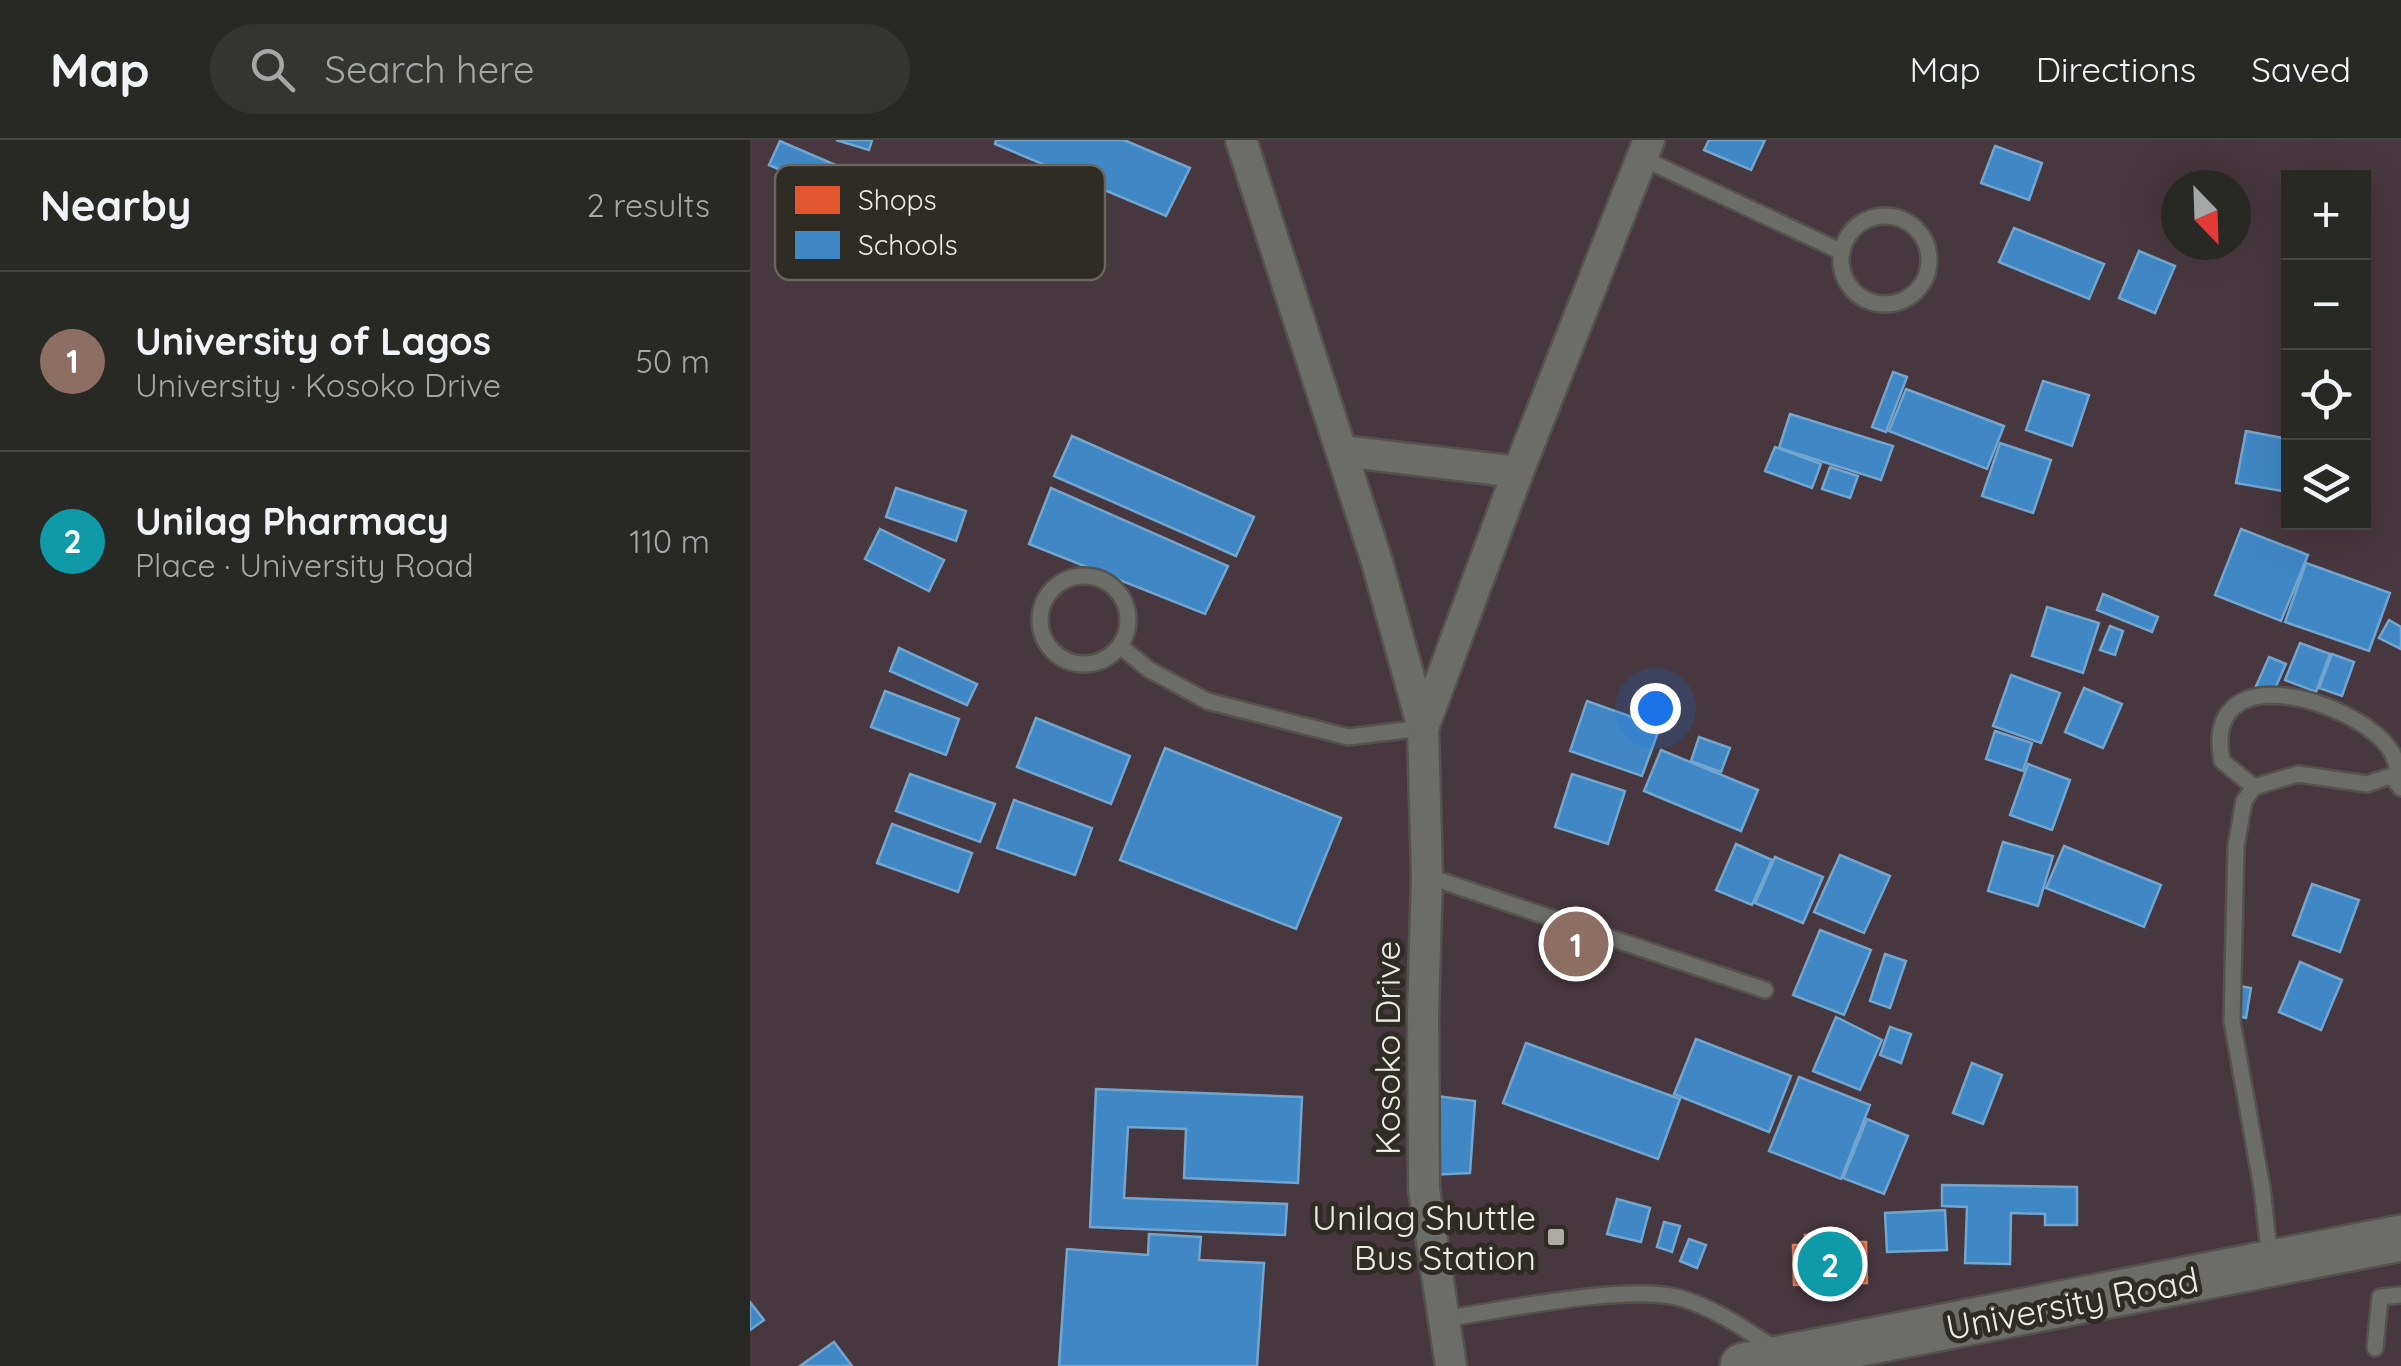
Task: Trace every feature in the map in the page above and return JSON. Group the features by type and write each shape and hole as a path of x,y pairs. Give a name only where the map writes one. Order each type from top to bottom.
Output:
{"main road":[{"name":"University Road","path":"1742,1366 2401,1238"},
{"name":"University Road","path":"1912,1366 2401,1270"}],"street":[{"name":"Kosoko Drive","path":"1241,140 1342,451 1423,728 1427,876 1422,1015 1424,1189 1451,1366"},
{"name":"Kosoko Drive","path":"1423,728 1645,149"},
{"path":"1342,451 1518,472"}],"lane":[{"path":"1645,149 1842,252"},
{"path":"1882,216 1896,218 1910,223 1928,245 1928,273 1911,296 1882,304 1855,292 1841,266 1842,252 1856,227 1882,216"},
{"path":"1080,576 1108,583 1126,605 1128,619 1120,646 1096,662 1080,664 1066,660 1044,640 1040,626 1045,598 1066,580 1080,576"},
{"path":"1120,646 1148,670 1207,701 1348,736 1423,728"},
{"path":"2254,787 2222,761 2219,744 2220,724 2232,706 2254,694 2326,706 2356,722 2394,754 2401,786"},
{"path":"2270,1264 2262,1188 2232,1008 2236,846 2244,801 2254,787 2298,774 2368,784 2391,776 2401,786"},
{"path":"1427,876 1765,990"},
{"path":"1442,1319 1619,1294 1678,1297 1735,1322 1786,1357"},
{"path":"2375,1348 2380,1297 2401,1295"}],"shaded area":[{"path":"750,140 2401,140 2401,1366 750,1366"}],"building: Shops":[{"path":"1832,1234 1832,1242 1866,1242 1867,1283 1794,1285 1793,1245 1805,1245 1805,1235"}],"building: Schools":[{"path":"836,140 872,140 869,150"},
{"path":"996,140 1124,140 1190,168 1166,216 1105,190 1105,165 1045,165 995,144"},
{"path":"1709,140 1765,140 1751,170 1704,150"},
{"path":"780,141 836,165 775,168 769,165"},
{"path":"1995,146 2042,163 2029,200 1981,183"},
{"path":"2014,228 2104,264 2089,299 1999,262"},
{"path":"2139,251 2175,266 2155,313 2119,298"},
{"path":"1893,372 1907,377 1886,432 1872,427"},
{"path":"2043,381 2089,395 2072,446 2026,430"},
{"path":"1906,389 2004,426 1987,469 1889,431"},
{"path":"1790,414 1893,446 1881,480 1779,448"},
{"path":"2246,431 2281,438 2281,491 2236,483"},
{"path":"1072,436 1254,517 1236,556 1054,476"},
{"path":"2000,443 2051,460 2033,513 1982,496"},
{"path":"1775,447 1821,464 1812,488 1765,471"},
{"path":"1830,467 1858,476 1850,498 1822,489"},
{"path":"896,488 966,511 956,541 886,517"},
{"path":"1051,488 1228,566 1205,614 1029,544"},
{"path":"880,529 944,560 929,591 865,559"},
{"path":"2241,529 2308,555 2281,621 2215,595"},
{"path":"2306,563 2390,593 2369,651 2285,622"},
{"path":"2103,594 2158,617 2152,632 2097,610"},
{"path":"2047,607 2099,623 2083,673 2032,656"},
{"path":"2389,620 2401,627 2401,649 2379,638"},
{"path":"2110,626 2123,631 2115,655 2100,650"},
{"path":"2300,643 2330,654 2316,692 2285,680"},
{"path":"899,648 977,684 967,705 890,671"},
{"path":"2332,654 2354,662 2342,696 2319,688"},
{"path":"2269,657 2286,664 2273,693 2256,686"},
{"path":"2011,675 2060,693 2041,743 1993,726"},
{"path":"2084,688 2122,704 2103,748 2065,732"},
{"path":"885,691 959,719 946,755 871,727"},
{"path":"1587,701 1660,727 1642,776 1570,751"},
{"path":"1036,718 1130,756 1111,804 1017,767"},
{"path":"1995,731 2032,743 2023,771 1986,759"},
{"path":"1699,737 1730,748 1721,772 1691,761"},
{"path":"1165,748 1341,818 1296,929 1120,860"},
{"path":"1661,750 1758,790 1741,831 1644,791"},
{"path":"2028,764 2070,780 2052,830 2010,815"},
{"path":"910,774 995,804 980,842 896,811"},
{"path":"1572,774 1625,791 1608,844 1555,827"},
{"path":"1014,800 1092,828 1075,875 997,848"},
{"path":"892,824 972,853 958,892 877,863"},
{"path":"2003,842 2053,856 2038,906 1988,891"},
{"path":"1736,844 1772,860 1752,905 1716,890"},
{"path":"2064,846 2161,885 2144,927 2046,888"},
{"path":"1840,855 1890,876 1864,933 1814,912"},
{"path":"1775,857 1823,877 1803,923 1755,903"},
{"path":"2312,884 2359,900 2340,952 2293,935"},
{"path":"1820,930 1871,950 1844,1015 1793,995"},
{"path":"1885,954 1906,961 1890,1008 1870,1001"},
{"path":"2300,962 2342,980 2321,1030 2279,1012"},
{"path":"2239,986 2251,988 2246,1018 2233,1015"},
{"path":"1836,1017 1882,1040 1860,1090 1813,1071"},
{"path":"1890,1027 1911,1034 1901,1063 1880,1055"},
{"path":"1696,1039 1791,1076 1769,1132 1674,1094"},
{"path":"1526,1043 1680,1099 1658,1159 1503,1103"},
{"path":"1972,1063 2002,1075 1983,1124 1953,1113"},
{"path":"1799,1077 1870,1105 1841,1179 1769,1151"},
{"path":"1096,1089 1302,1097 1298,1183 1184,1178 1186,1129 1128,1127 1124,1198 1287,1204 1285,1235 1090,1227"},
{"path":"1429,1095 1475,1101 1470,1173 1429,1175"},
{"path":"1867,1119 1908,1136 1884,1194 1843,1178"},
{"path":"1942,1185 2077,1187 2077,1225 2045,1225 2045,1214 2011,1213 2010,1264 1965,1263 1967,1207 1942,1206"},
{"path":"1617,1199 1650,1208 1641,1242 1607,1234"},
{"path":"1945,1210 1947,1250 1887,1252 1885,1213"},
{"path":"1664,1222 1680,1226 1672,1252 1657,1247"},
{"path":"1149,1234 1201,1237 1199,1260 1264,1263 1257,1366 1059,1366 1067,1249 1148,1255"},
{"path":"1689,1239 1706,1245 1697,1268 1680,1261"},
{"path":"750,1302 764,1320 750,1330"},
{"path":"834,1342 852,1366 800,1366"}],"place":[{"name":"University of Lagos","path":"1576,944"},
{"name":"Unilag Shuttle Bus Station","path":"1556,1237"},
{"name":"Unilag Pharmacy","path":"1830,1264"}]}
